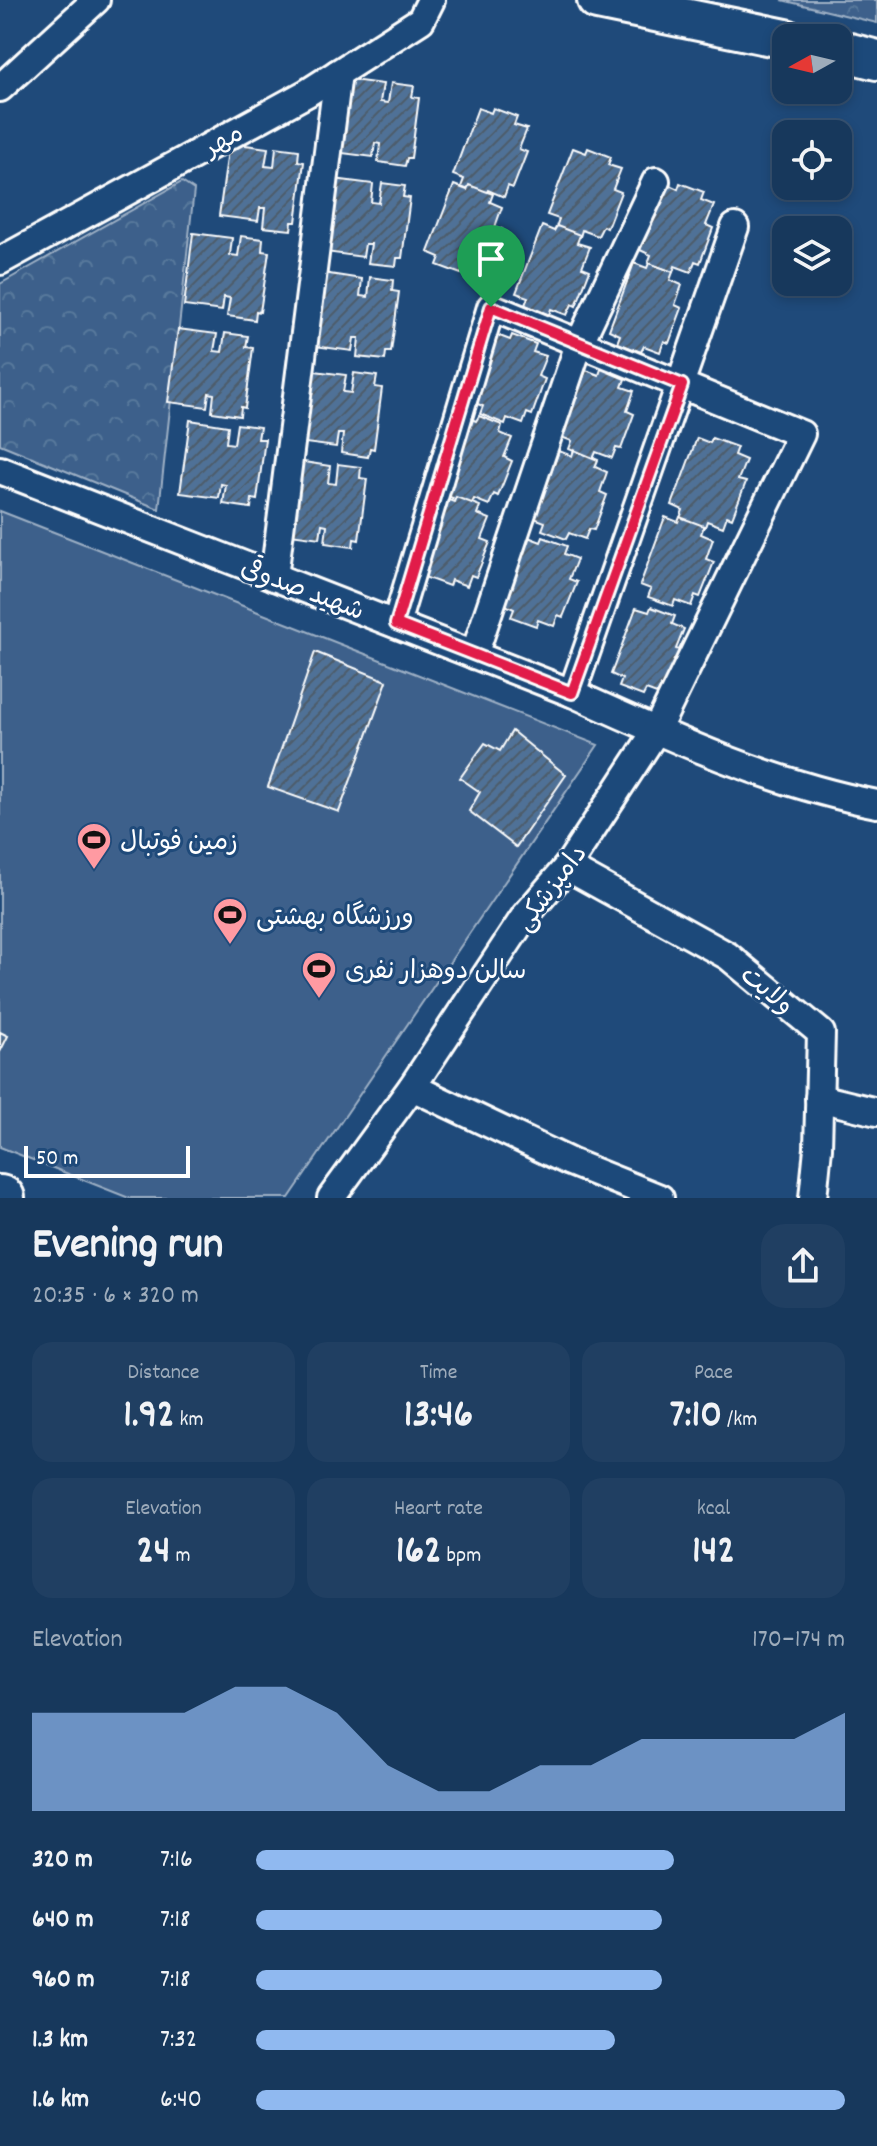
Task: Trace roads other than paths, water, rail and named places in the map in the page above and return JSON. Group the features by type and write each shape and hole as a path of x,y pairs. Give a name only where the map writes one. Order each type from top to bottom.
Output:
{"main road":[{"path":"597,0 772,36"},
{"path":"852,54 877,60"}],"street":[{"path":"0,88 96,0"},
{"name":"مهر","path":"0,261 338,73 421,20 431,0"},
{"path":"274,577 338,73"},
{"path":"474,655 579,344 656,181"},
{"path":"572,693 735,227"},
{"path":"396,624 491,307 682,385"},
{"name":"دامپزشکی","path":"331,1198 412,1087 525,916 567,867 656,731 801,434 682,385"},
{"name":"شهید صدوقی","path":"0,470 572,693 656,731 835,796 877,804"},
{"name":"ولایت","path":"567,867 728,956 821,1033 813,1198"},
{"path":"412,1087 570,1162 660,1198"},
{"path":"819,1098 877,1112"}],"place":[{"name":"زمین فوتبال","path":"94,871"},
{"name":"ورزشگاه بهشتی","path":"230,946"},
{"name":"سالن دوهزار نفری","path":"319,1000"}]}
